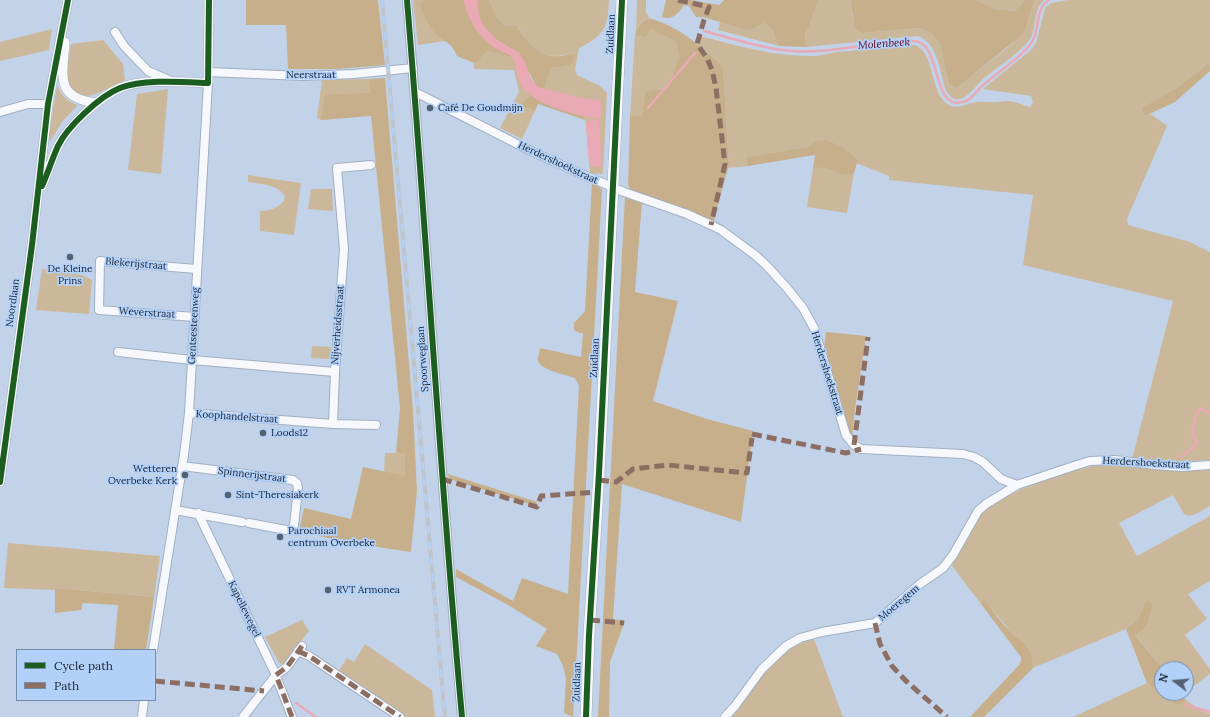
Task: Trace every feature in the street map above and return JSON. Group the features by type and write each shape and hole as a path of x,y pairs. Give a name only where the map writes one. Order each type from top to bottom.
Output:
{"main road":[{"name":"Zuidlaan","path":"586,717 589,635 600,473 622,0"}],"street":[{"name":"Gentsesteenweg","path":"153,649 189,413 195,317 196,269 208,83 209,0"},
{"name":"Spoorweglaan","path":"407,0 462,717"},
{"name":"Noordlaan","path":"68,2 63,77 64,83 70,95 77,99 97,103"},
{"name":"Noordlaan","path":"0,482 48,104 68,2"},
{"path":"115,32 124,46 148,71 171,82"},
{"name":"Neerstraat","path":"208,72 310,76 354,74 413,68"},
{"name":"Noordlaan","path":"37,199 59,145 68,130 97,103 120,88 144,83 208,83"},
{"name":"Herdershoekstraat","path":"415,92 531,151 613,188 687,214 711,225 721,230 766,265 803,308 814,328 846,435 854,445 861,449 963,454 974,457 983,462 1001,479 1017,485 1077,464 1090,462 1115,460 1182,467 1210,464"},
{"path":"0,112 28,104 48,104"},
{"name":"Nijverheidsstraat","path":"118,352 335,372 344,249 337,168 370,165"},
{"name":"Blekerijstraat","path":"99,310 100,261 196,269"},
{"name":"Weverstraat","path":"99,310 195,317"},
{"path":"333,424 335,372"},
{"name":"Koophandelstraat","path":"189,413 333,424 376,425"},
{"name":"Spinnerijstraat","path":"182,466 293,480 297,483 298,488 294,525 292,530 198,513"},
{"name":"Moeregem","path":"725,717 735,706 762,669 786,646 800,638 807,636 875,623 920,584 943,568 953,555 971,522 986,504 1017,485"},
{"path":"175,510 198,513"},
{"name":"Kapellewegel","path":"198,513 276,676 292,717"},
{"path":"243,717 276,676 287,667 300,649 400,717"},
{"path":"142,717 144,701"}],"shaded area":[{"path":"246,0 378,0 385,65 338,69 288,69 286,25 246,25"},
{"path":"413,0 423,0 420,4 435,33 446,41 418,45"},
{"path":"423,0 489,0 497,18 505,26 516,25 531,45 545,55 574,55 572,64 552,67 544,89 540,90 524,66 510,56 487,51 474,63 457,56 452,47 435,33 430,26 420,4"},
{"path":"463,0 477,0 482,24 496,39 519,53 525,62 531,79 538,87 580,98 599,100 602,109 599,118 586,117 561,110 540,101 528,93 521,85 511,56 493,47 481,36 468,16"},
{"path":"489,0 609,0 606,24 599,35 579,48 575,70 577,75 600,86 607,93 603,174 590,173 585,114 549,98 522,106 535,111 522,139 500,128 519,92 514,70 474,69 474,63 487,51 510,56 526,69 534,84 544,89 552,67 560,67 563,55 554,56 540,53 530,44 516,25 505,26 497,18"},
{"path":"637,0 646,0 646,12 649,18 640,24 636,33"},
{"path":"666,0 691,0 719,5 724,0 818,0 809,28 805,34 806,47 779,46 772,29 764,23 750,31 703,17 696,17 689,6 684,5 678,13 672,17 662,17"},
{"path":"818,0 850,0 853,18 862,33 919,28 933,34 940,45 949,84 957,88 1012,44 1029,18 1035,0 1044,0 1038,8 1031,37 1022,48 982,80 967,96 961,99 956,99 952,98 946,91 937,59 930,45 918,36 806,47 805,34 809,28"},
{"path":"850,0 976,0 994,9 1015,11 1025,0 1035,0 1023,34 957,88 949,84 940,45 933,34 919,28 862,33 855,27"},
{"path":"976,0 1025,0 1015,11 994,9"},
{"path":"1068,0 1210,0 1210,62 1175,89 1141,108 1145,116 1151,114 1167,126 1127,219 1128,225 1190,242 1210,252 1210,460 1167,462 1132,459 1173,301 1023,265 1033,195 889,180 889,176 856,163 816,141 807,147 748,157 748,166 728,168 723,66 698,44 700,36 772,53 801,56 816,56 858,49 915,45 922,49 926,56 938,92 943,100 949,105 955,107 976,102 1006,101 1015,102 1030,107 1033,102 1031,96 983,89 1032,49 1036,43 1045,8 1051,3"},
{"path":"649,18 670,26 680,32 723,66 729,165 713,223 686,209 630,189 628,185 630,116 642,116 645,92 669,87 679,55 676,41 650,29 646,38 635,35 637,29 643,21"},
{"path":"720,22 750,31 764,23 772,29 779,46 718,30"},
{"path":"52,29 49,50 0,61 0,42"},
{"path":"650,29 677,41 679,55 669,87 645,92 642,116 630,116 635,35 646,38"},
{"path":"103,40 123,64 125,80 93,95 77,95 71,90 67,81 67,69 71,44"},
{"path":"1210,62 1210,71 1175,102 1145,116 1141,108 1175,89"},
{"path":"385,78 413,411 417,491 411,552 344,542 299,531 304,508 351,519 363,467 405,476 405,453 396,453 400,408 371,116 321,120 325,95 370,93 369,79"},
{"path":"369,79 371,115 321,120 317,118 322,80"},
{"path":"57,86 65,98 78,105 62,122 51,140 48,140"},
{"path":"168,89 161,174 128,170 137,94"},
{"path":"531,96 539,96 585,114 585,120 538,104 535,111 522,106 525,100"},
{"path":"597,119 599,120 601,167 592,167 589,163 586,122"},
{"path":"826,140 842,147 858,160 854,173 843,175 825,168 813,168 815,155 748,166 747,157 807,147 816,141"},
{"path":"813,168 825,168 843,175 854,173 847,213 807,207"},
{"path":"248,175 301,183 294,235 260,231 260,211 270,210 279,206 284,201 285,196 278,189 273,187 248,182"},
{"path":"592,182 596,183 602,190 573,717 564,713 566,678 563,666 557,654 536,646 547,629 508,605 456,577 456,569 513,601 522,578 568,594 579,386 575,378 554,372 544,367 538,361 538,358 540,348 581,357 583,333 579,333 574,330 574,323 585,311"},
{"path":"311,189 332,189 333,211 308,209"},
{"path":"625,196 642,201 635,292 678,301 653,401 707,419 753,431 741,522 622,484 613,619 625,621 610,662 609,717 598,717"},
{"path":"42,269 82,275 92,280 89,314 36,310"},
{"path":"826,332 866,336 852,438 849,434 824,349"},
{"path":"312,346 331,347 330,359 311,358"},
{"path":"385,453 405,453 405,477 384,472"},
{"path":"1103,464 1173,471 1210,468 1210,506 1194,515 1187,515 1184,514 1173,495 1119,523 1137,556 1210,516 1210,581 1188,594 1207,619 1185,635 1210,669 1210,674 1194,686 1194,661 1157,661 1135,634 1150,619 1152,604 1146,600 1138,619 1126,629 1033,668 1025,648 1018,639 985,601 981,604 952,566 976,521 990,504 1042,481"},
{"path":"448,474 537,502 536,506 449,479"},
{"path":"8,543 160,556 154,597 55,588 55,590 4,588"},
{"path":"55,588 154,597 146,649 114,649 118,605 83,603 81,610 55,613"},
{"path":"985,600 997,617 1029,651 1033,668 984,717 970,717 1019,665 1021,661 1021,657 981,604"},
{"path":"1146,600 1150,601 1152,604 1150,618 1146,626 1135,635 1156,661 1154,661 1154,689 1147,683 1126,629 1138,619"},
{"path":"302,620 309,631 283,664 279,663 265,637"},
{"path":"814,639 843,717 730,717 775,662 794,647"},
{"path":"365,644 432,690 435,717 406,717 338,672 347,658 354,662"},
{"path":"1147,683 1154,689 1154,701 1171,701 1181,704 1187,701 1202,711 1210,714 1210,717 1073,717"},
{"path":"1171,701 1185,701 1181,704 1176,704"}],"waterway":[{"name":"Molenbeek","path":"704,31 746,43 788,51 817,51 889,42 913,41 923,44 929,52 941,88 946,98 954,102 966,101 1029,46 1035,35 1042,8 1049,0"},
{"name":"Molenbeek","path":"648,108 695,53"},
{"path":"1181,457 1197,444 1192,432 1197,413 1201,408 1210,414"},
{"path":"296,703 316,717"},
{"path":"1186,705 1210,712"}],"railway":[{"path":"382,0 445,717"}],"marked path":[{"path":"678,0 709,7 697,44 707,58 712,70 716,88 725,164 711,225"},
{"path":"854,445 868,337"},
{"path":"752,434 846,453 861,449"},
{"path":"599,480 616,482 633,469 668,465 747,473 752,438"},
{"path":"442,479 537,507 541,496 598,492"},
{"path":"590,620 624,623"},
{"path":"875,623 880,644 892,666 906,681 947,717"},
{"path":"292,717 276,675 287,667 302,646"},
{"path":"298,651 309,656 400,717"},
{"path":"156,681 264,691"}],"cycle path":[{"path":"0,482 32,245 48,104 68,0"},
{"path":"42,186 62,138 76,121 112,92 129,85 140,83 208,83 209,0"},
{"path":"407,0 447,538 462,717"},
{"path":"586,717 622,0"}],"place":[{"name":"Café De Goudmijn","path":"430,108"},
{"name":"De Kleine Prins","path":"70,257"},
{"name":"Loods12","path":"263,433"},
{"name":"Wetteren Overbeke Kerk","path":"185,475"},
{"name":"Sint-Theresiakerk","path":"228,495"},
{"name":"Parochiaal centrum Overbeke","path":"280,537"},
{"name":"RVT Armonea","path":"328,590"}]}
